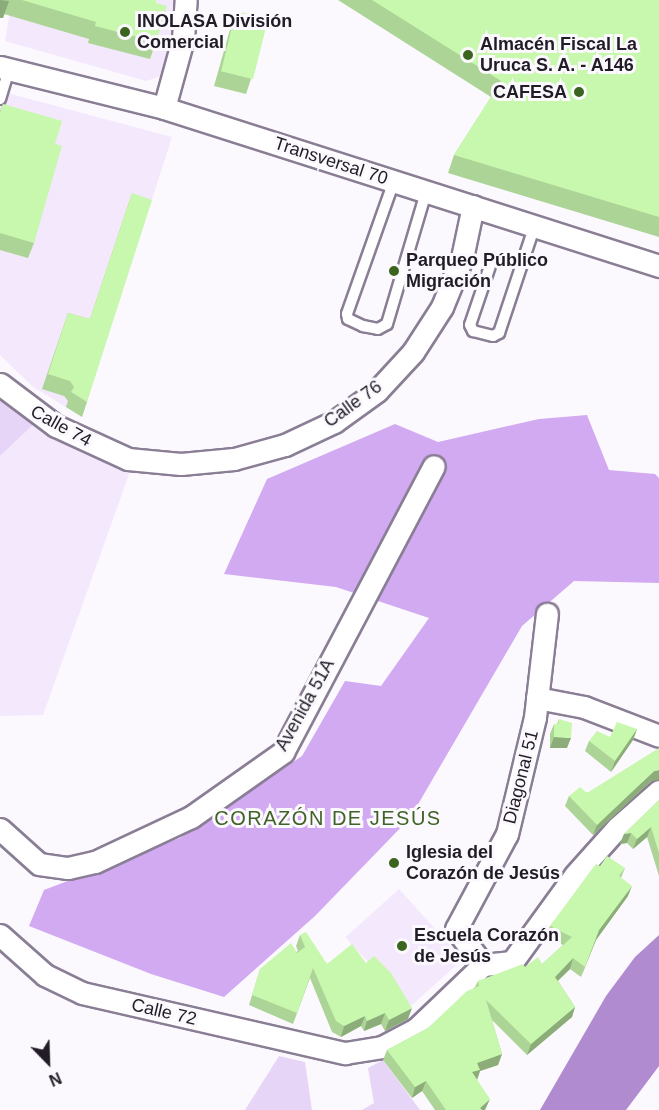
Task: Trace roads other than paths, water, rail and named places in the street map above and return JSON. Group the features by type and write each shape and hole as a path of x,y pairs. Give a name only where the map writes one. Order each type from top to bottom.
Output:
{"street":[{"path":"164,108 183,39 186,0"},
{"name":"Transversal 70","path":"5,68 164,108 659,266"},
{"name":"Calle 76","path":"128,459 181,464 234,459 285,445 342,416 377,391 413,352 442,307 462,258 473,206"},
{"name":"Calle 74","path":"0,384 56,426 128,459"},
{"name":"Avenida 51A","path":"0,829 39,864 68,868 94,862 191,817 283,752 434,466"},
{"name":"Diagonal 51","path":"483,965 456,928 507,834 537,698 548,614"},
{"path":"537,698 584,706 659,736"},
{"path":"483,965 512,962 575,875 617,828 659,791"},
{"name":"Calle 72","path":"0,935 45,975 82,993 345,1053 382,1047 416,1029 483,965"}],"lane":[{"path":"0,99 5,68"},
{"path":"394,181 347,314 348,319 363,326 378,329 387,324 426,192"},
{"path":"490,266 470,325 473,331 493,336 499,333 535,225"}],"place":[{"name":"INOLASA División Comercial","path":"125,32"},
{"name":"Almacén Fiscal La Uruca S. A. - A146","path":"468,55"},
{"name":"CAFESA","path":"579,92"},
{"name":"Parqueo Público Migración","path":"394,271"},
{"name":"Iglesia del Corazón de Jesús","path":"394,863"},
{"name":"Escuela Corazón de Jesús","path":"402,946"}],"district":[{"name":"CORAZÓN DE JESÚS","path":"328,818"}]}
